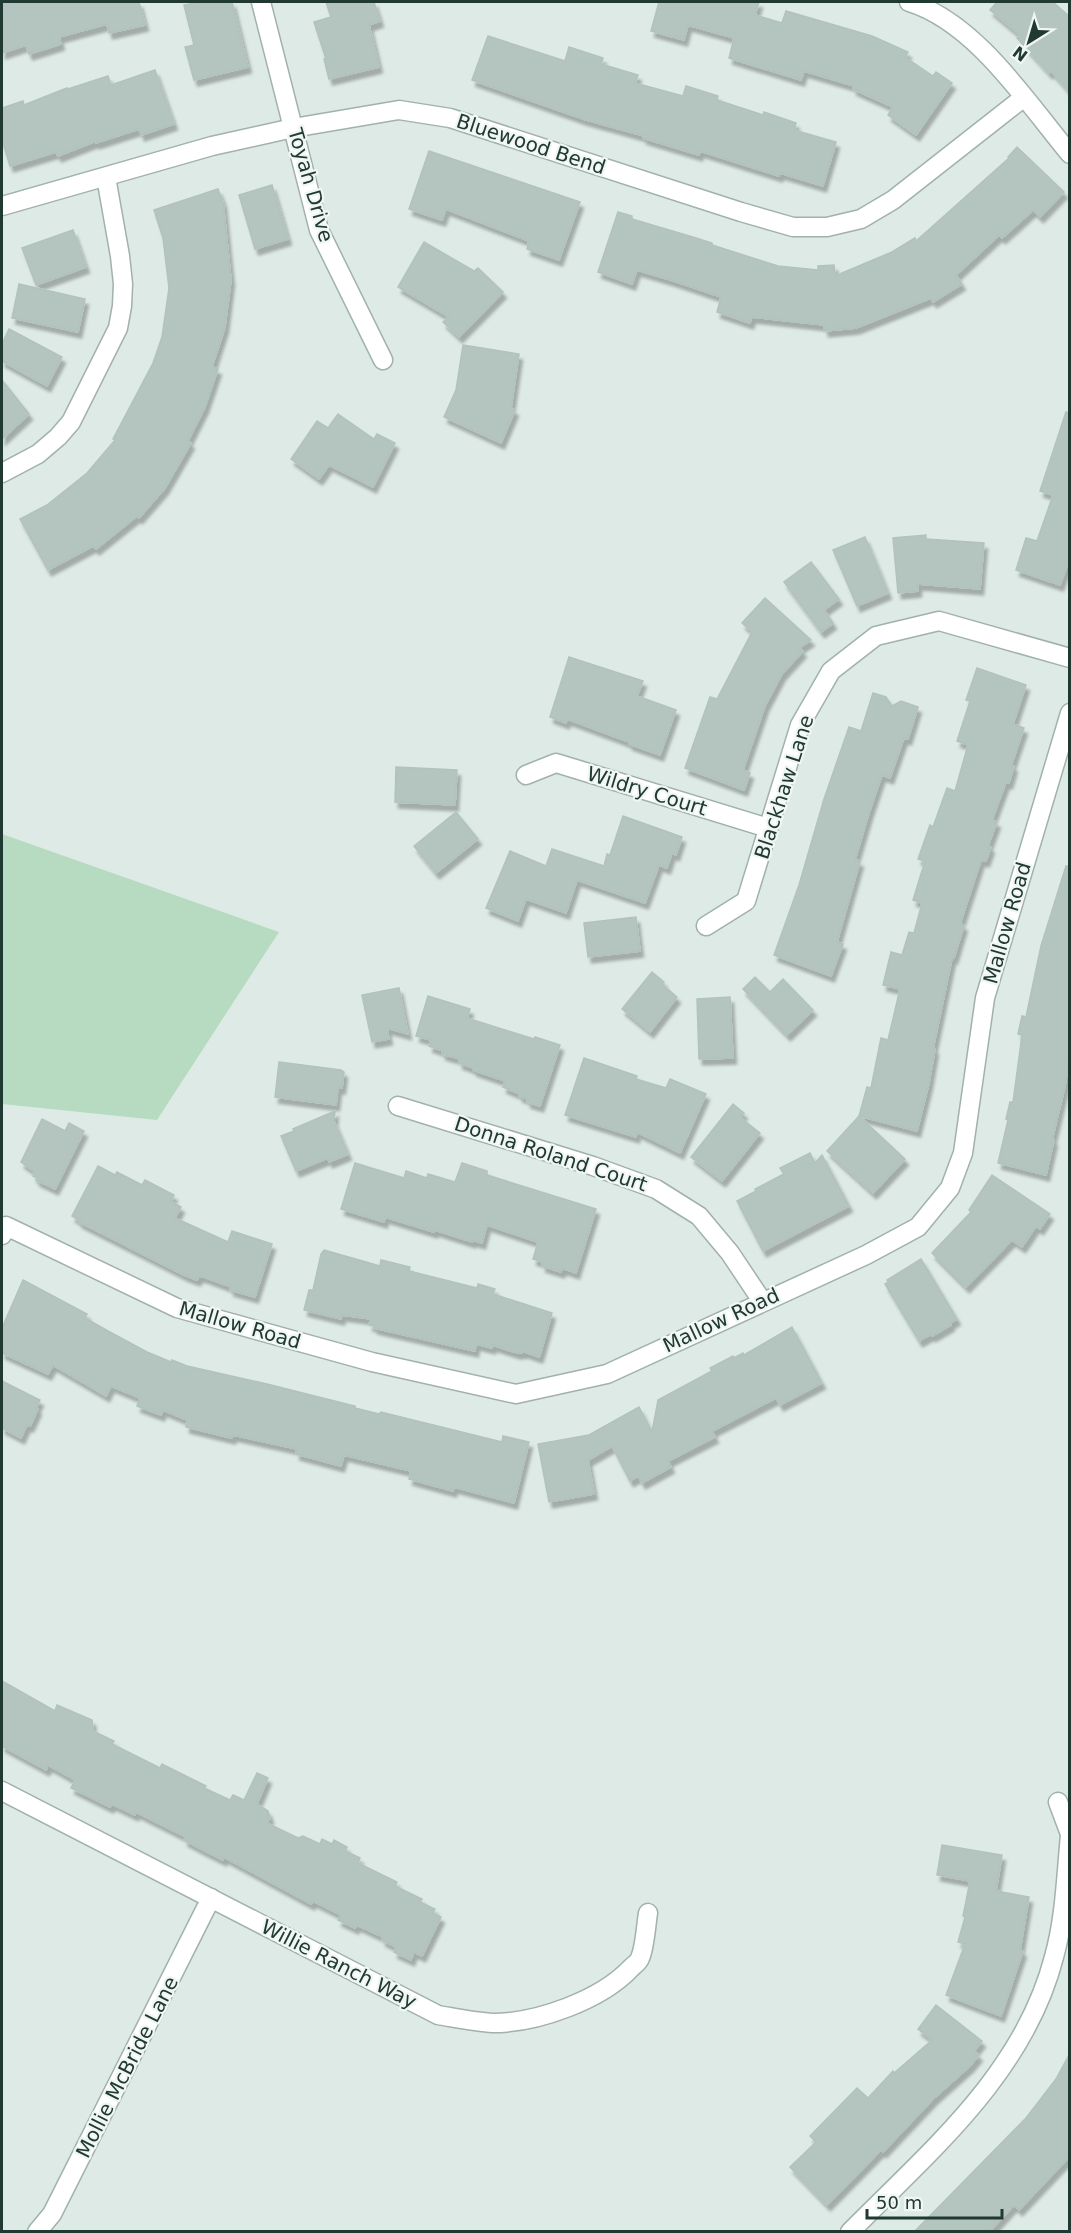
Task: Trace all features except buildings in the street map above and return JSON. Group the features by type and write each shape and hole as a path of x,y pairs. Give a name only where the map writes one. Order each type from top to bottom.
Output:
{"street":[{"name":"Toyah Drive","path":"261,2 320,230 383,360"},
{"path":"909,2 929,8 980,45 1070,153"},
{"name":"Bluewood Bend","path":"2,206 212,146 293,128 399,110 450,118 793,227 827,227 861,219 893,200 1023,98"},
{"path":"2,473 38,454 71,422 118,328 123,284 106,177"},
{"name":"Blackhaw Lane","path":"706,926 746,901 800,725 831,670 876,636 939,621 1070,658"},
{"name":"Mallow Road","path":"4,1231 177,1308 372,1362 516,1394 607,1374 866,1255 918,1227 950,1188 963,1153 985,998 1000,941 1070,713"},
{"name":"Wildry Court","path":"526,775 556,763 768,828"},
{"name":"Donna Roland Court","path":"398,1106 593,1166 656,1189 699,1216 730,1253 762,1301"},
{"name":"Willie Ranch Way","path":"2,1791 438,2014 493,2023 524,2020 593,1995 619,1980 640,1959 648,1913"},
{"path":"850,2232 965,2116 990,2086 1018,2045 1039,2002 1054,1958 1061,1924 1070,1835 1058,1803"},
{"name":"Mollie McBride Lane","path":"37,2232 52,2214 211,1898"}],"green space":[{"path":"2,834 279,932 157,1120 2,1104"}]}
